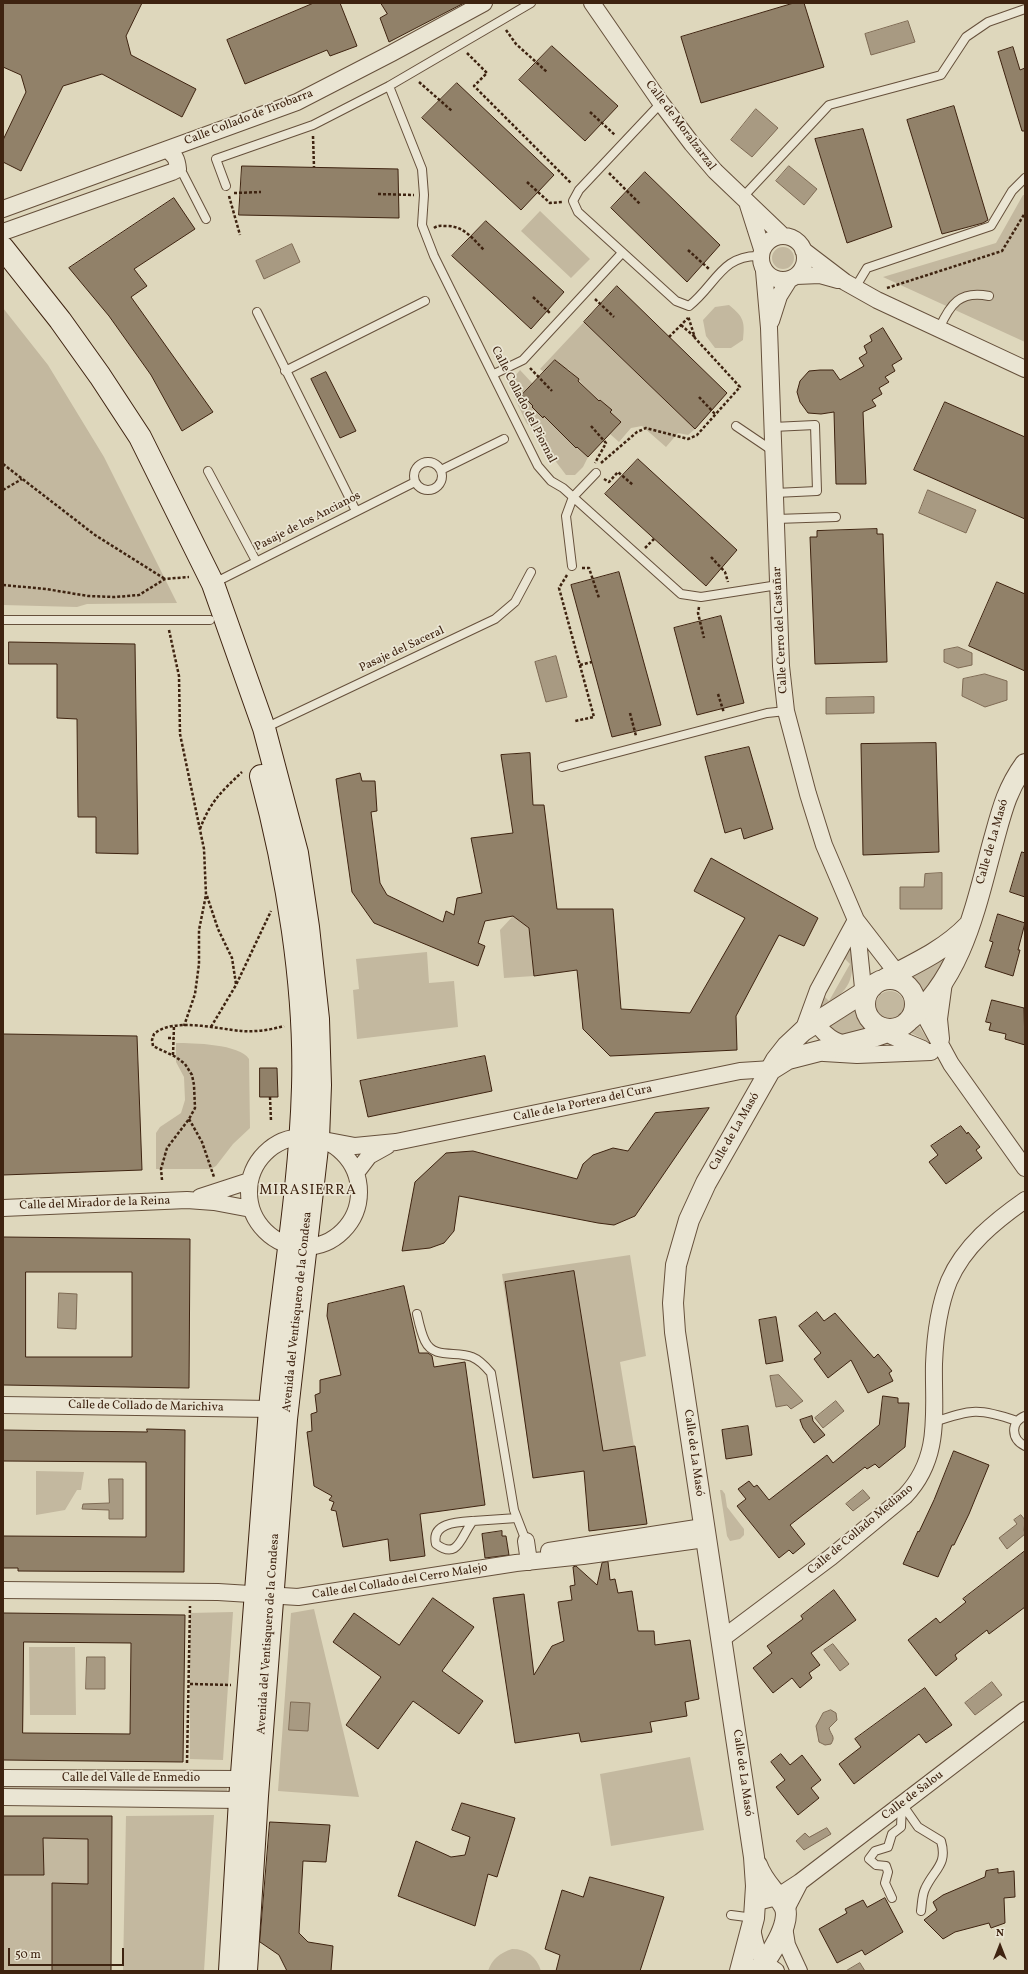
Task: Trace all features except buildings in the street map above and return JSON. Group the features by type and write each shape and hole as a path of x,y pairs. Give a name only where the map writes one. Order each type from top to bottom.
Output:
{"main road":[{"name":"Avenida del Ventisquero de la Condesa","path":"3,248 60,320 100,376 140,437 213,584 264,728 297,853 308,927 318,1019 320,1085 309,1138 297,1247 276,1346 278,1414 249,1790 230,1971"},
{"name":"Avenida del Ventisquero de la Condesa","path":"3,270 87,381 126,442 193,576 210,620 249,732 267,798 284,880 297,969 301,1020 303,1086 309,1138"},
{"name":"Avenida del Ventisquero de la Condesa","path":"246,1971 249,1790"}],"street":[{"name":"Calle Collado de Tirobarra","path":"3,209 32,210 167,150 297,102 484,3"},
{"name":"Calle de Moralzarzal","path":"592,3 661,103 715,171 783,236"},
{"path":"3,232 32,210 178,169 176,158 167,150"},
{"name":"Calle Cerro del Castañar","path":"745,201 762,259 769,328 781,666 786,711 808,794 824,845 856,920 887,1002 937,1050"},
{"path":"850,285 803,250 793,238 783,236 768,240 762,259 769,276 776,280 820,276 850,285 1025,369"},
{"name":"Calle Cerro del Castañar","path":"769,328 779,296 793,278 802,270 805,263 803,250"},
{"name":"Calle de La Masó","path":"740,1971 754,1917 754,1857 723,1638 704,1533 675,1332 673,1303 676,1265 689,1220 706,1183 780,1054 810,1020 887,1002 923,1010 944,982 956,960 969,924 1008,792 1025,764"},
{"path":"846,1044 839,1043 830,1037 810,1020 856,920"},
{"name":"Calle Cerro del Castañar","path":"856,920 878,950 887,1002"},
{"name":"Calle de La Masó","path":"772,1069 788,1059 846,1044 887,1002 921,960 951,940 969,924"},
{"path":"878,950 887,956 902,961 921,960"},
{"path":"937,1050 944,982"},
{"path":"923,1010 937,1050 951,1064 1025,1168"},
{"path":"815,1052 857,1055 937,1050"},
{"name":"Calle de la Portera del Cura","path":"309,1138 355,1146 396,1142 740,1071 772,1069"},
{"path":"309,1138 328,1143 345,1155 356,1173 359,1186 359,1199 356,1212 350,1224 341,1234 318,1246 297,1247 273,1238 255,1218 251,1209 249,1200 250,1181 256,1164 268,1151 283,1141 309,1138"},
{"name":"Calle de la Portera del Cura","path":"356,1173 369,1156 396,1142"},
{"name":"Calle del Mirador de la Reina","path":"187,1200 214,1194 250,1181"},
{"name":"Calle del Mirador de la Reina","path":"3,1208 187,1200 214,1202 251,1209"},
{"name":"Calle de Collado Mediano","path":"723,1638 831,1557 906,1496 915,1486 931,1453 934,1422 934,1363 937,1334 949,1280 964,1255 986,1230 1025,1200"},
{"name":"Calle de Collado de Marichiva","path":"3,1405 278,1414"},
{"name":"Calle del Collado del Cerro Malejo","path":"3,1590 308,1596 528,1552 635,1543 704,1533"},
{"name":"Calle de Salou","path":"781,1918 800,1882 1025,1710"},
{"name":"Calle del Valle de Enmedio","path":"3,1778 249,1790"},
{"name":"Calle del Valle de Enmedio","path":"3,1797 249,1790"},
{"name":"Calle de La Masó","path":"754,1857 781,1918"},
{"path":"766,1968 756,1949 754,1917 761,1901 781,1918 788,1945 799,1971"},
{"path":"754,1917 756,1932 763,1937 768,1938 781,1918"},
{"path":"766,1968 781,1918"}],"lane":[{"path":"226,186 216,159 313,125 389,86 532,3"},
{"path":"745,201 829,105 941,75 966,37 988,22 1025,10"},
{"name":"Calle Collado del Piornal","path":"389,86 422,169 424,195 422,225 434,256 494,374 538,466 551,481 573,497 681,594 701,597 778,585"},
{"path":"661,103 622,142 578,190 573,201 578,212 676,301 689,306 698,298 724,267 746,255 762,259"},
{"path":"178,169 183,174 206,219"},
{"path":"850,285 867,268 991,226 1012,191 1025,178"},
{"path":"494,374 523,360 622,253"},
{"path":"939,329 947,312 957,300 971,294 990,296"},
{"path":"285,371 425,301"},
{"path":"257,312 285,371 356,511"},
{"path":"772,427 815,425 817,491 775,492"},
{"path":"736,426 774,452"},
{"path":"442,470 504,439"},
{"path":"425,462 435,464 442,470 443,475 441,484 434,490 425,490 417,486 414,472 425,462"},
{"path":"208,471 256,561"},
{"path":"572,566 566,516 573,497 596,473"},
{"name":"Pasaje de los Ancianos","path":"213,584 415,482"},
{"path":"776,519 836,517"},
{"name":"Pasaje del Saceral","path":"264,728 495,619 515,602 531,572"},
{"path":"3,620 210,620"},
{"path":"562,767 726,723 767,713 786,711"},
{"path":"417,1314 425,1341 435,1351 448,1355 460,1354 473,1357 485,1365 491,1373 514,1510 528,1552"},
{"path":"934,1422 968,1411 981,1411 1017,1421"},
{"path":"1025,1416 1017,1421 1013,1431 1014,1436 1020,1444 1025,1446"},
{"path":"473,1521 466,1530 460,1545 455,1549 448,1550 436,1544 435,1538 437,1530 442,1526 473,1521 517,1518"},
{"path":"892,1898 885,1883 888,1872 886,1866 876,1865 869,1859 875,1851 888,1847 892,1834 901,1826 902,1804"},
{"path":"902,1804 918,1827 941,1841 944,1853 940,1867 924,1891 921,1911"},
{"path":"731,1915 754,1917"}],"path":[{"path":"500,21 516,44 547,72"},
{"path":"459,45 487,73 474,86 578,190"},
{"path":"410,73 452,111"},
{"path":"590,112 622,142"},
{"path":"313,125 314,167"},
{"path":"601,165 640,204"},
{"path":"527,182 550,203 573,201"},
{"path":"240,235 228,194 261,192"},
{"path":"378,194 424,195"},
{"path":"881,290 1002,251 1025,213"},
{"path":"426,234 438,226 454,226 464,230 484,250"},
{"path":"688,250 717,276"},
{"path":"587,291 614,317"},
{"path":"533,297 559,322"},
{"path":"689,306 688,318 695,338"},
{"path":"670,338 688,318"},
{"path":"596,473 598,466 637,432 646,428 688,439 697,435 740,387 681,325"},
{"path":"523,360 552,391"},
{"path":"699,397 715,414"},
{"path":"591,426 606,443 594,462 596,473 609,482 618,472 633,485"},
{"path":"3,464 95,535 165,580"},
{"path":"3,490 22,479"},
{"path":"711,557 725,572 731,593"},
{"path":"575,721 594,717 559,588 572,566 589,568 599,598"},
{"path":"3,585 46,589 88,596 115,597 139,595 165,580 193,576"},
{"path":"701,597 698,613 704,638"},
{"path":"167,620 179,676 180,734 204,849 206,895 199,930 199,964 195,994 184,1026"},
{"path":"580,665 592,662"},
{"path":"718,694 726,723"},
{"path":"630,713 639,746"},
{"path":"200,830 207,811 222,792 242,772"},
{"path":"206,895 218,929 232,958 236,984"},
{"path":"211,1027 236,984 271,911"},
{"path":"174,1026 174,1055"},
{"path":"162,1180 161,1169 167,1148 189,1119 195,1108 194,1085 192,1075 185,1064 174,1055 154,1046 152,1040 154,1034 158,1030 174,1026 211,1027 257,1031 284,1026"},
{"path":"168,1038 174,1038"},
{"path":"270,1097 271,1121"},
{"path":"189,1119 202,1142 214,1178"},
{"path":"187,1766 190,1604"},
{"path":"190,1684 231,1685"}],"shaded area":[{"path":"908,21 915,42 871,55 865,34"},
{"path":"756,109 778,128 752,157 731,140"},
{"path":"789,166 817,189 804,205 776,181"},
{"path":"1023,195 1025,195 1025,342 883,277 996,243"},
{"path":"540,211 590,259 571,278 521,231"},
{"path":"292,244 300,262 264,279 256,261"},
{"path":"783,247 791,250 794,258 791,266 783,269 775,266 772,258 775,250"},
{"path":"729,305 741,317 744,329 743,340 731,348 715,348 706,336 703,320 715,307"},
{"path":"3,308 48,365 104,457 177,603 87,604 77,607 3,605"},
{"path":"584,322 695,429 688,435 678,433 666,447 642,426 631,428 619,442 610,434 621,422 610,412 611,410 600,400 599,401 568,369 566,370 555,360 544,372 540,369"},
{"path":"520,370 533,384 522,396 543,418 544,416 576,448 577,447 588,457 583,467 575,475 566,475 526,422 510,388 512,380"},
{"path":"928,490 976,510 966,533 919,513"},
{"path":"958,647 972,653 972,665 958,668 944,662 944,650"},
{"path":"556,656 567,697 546,702 535,662"},
{"path":"985,674 1007,681 1007,700 985,707 962,696 963,679"},
{"path":"874,697 874,713 826,714 826,698"},
{"path":"942,873 942,909 900,909 900,887 924,887 925,874"},
{"path":"513,916 529,928 534,976 504,978 500,930"},
{"path":"851,944 852,967 849,983 839,996 821,1010 819,1006 822,994 829,1001 850,964 842,956"},
{"path":"427,952 429,983 454,981 458,1027 357,1039 353,990 359,989 356,959"},
{"path":"944,954 948,958 923,993 911,976"},
{"path":"890,991 900,995 904,1005 900,1015 890,1019 880,1015 876,1005 880,995"},
{"path":"856,1010 858,1020 865,1029 842,1036 830,1026"},
{"path":"919,1026 929,1042 911,1033"},
{"path":"176,1043 204,1044 226,1047 244,1054 249,1059 250,1128 233,1144 216,1166 211,1169 156,1169 156,1133 160,1127 181,1113 185,1100 184,1077 176,1062"},
{"path":"630,1255 646,1356 620,1362 647,1524 589,1531 584,1471 533,1478 502,1274"},
{"path":"59,1293 77,1294 76,1329 58,1328"},
{"path":"779,1375 803,1401 791,1409 787,1405 776,1407 770,1376"},
{"path":"836,1401 844,1411 823,1428 815,1418"},
{"path":"36,1471 84,1472 81,1490 77,1490 65,1510 36,1515"},
{"path":"109,1479 123,1479 123,1519 109,1519 109,1510 82,1509 83,1504 109,1503"},
{"path":"720,1490 722,1490 725,1494 727,1507 744,1529 744,1535 740,1539 730,1541 727,1536"},
{"path":"863,1490 870,1498 853,1511 846,1504"},
{"path":"1021,1515 1025,1520 1025,1534 1007,1549 999,1538 1017,1524 1014,1520"},
{"path":"314,1609 359,1797 278,1791 291,1613"},
{"path":"233,1612 223,1760 190,1759 190,1613"},
{"path":"833,1644 849,1664 840,1671 824,1650"},
{"path":"29,1647 75,1647 76,1715 30,1715"},
{"path":"87,1657 105,1657 105,1689 86,1689"},
{"path":"992,1682 1002,1695 975,1715 965,1703"},
{"path":"291,1702 310,1703 308,1731 289,1730"},
{"path":"831,1710 836,1713 837,1720 829,1728 833,1738 831,1744 825,1745 819,1742 816,1726 823,1713"},
{"path":"690,1757 704,1830 611,1846 600,1774"},
{"path":"3,1784 227,1785 227,1791 3,1792"},
{"path":"214,1815 204,1971 123,1971 126,1816"},
{"path":"827,1828 831,1834 804,1850 796,1841 805,1833 809,1837"},
{"path":"43,1838 88,1839 88,1884 52,1884 52,1971 3,1971 3,1875 44,1875"},
{"path":"512,1949 522,1950 531,1955 537,1962 541,1971 488,1971 497,1957"},
{"path":"860,1963 865,1971 846,1971"}],"district":[{"name":"MIRASIERRA","path":"308,1191"}]}
